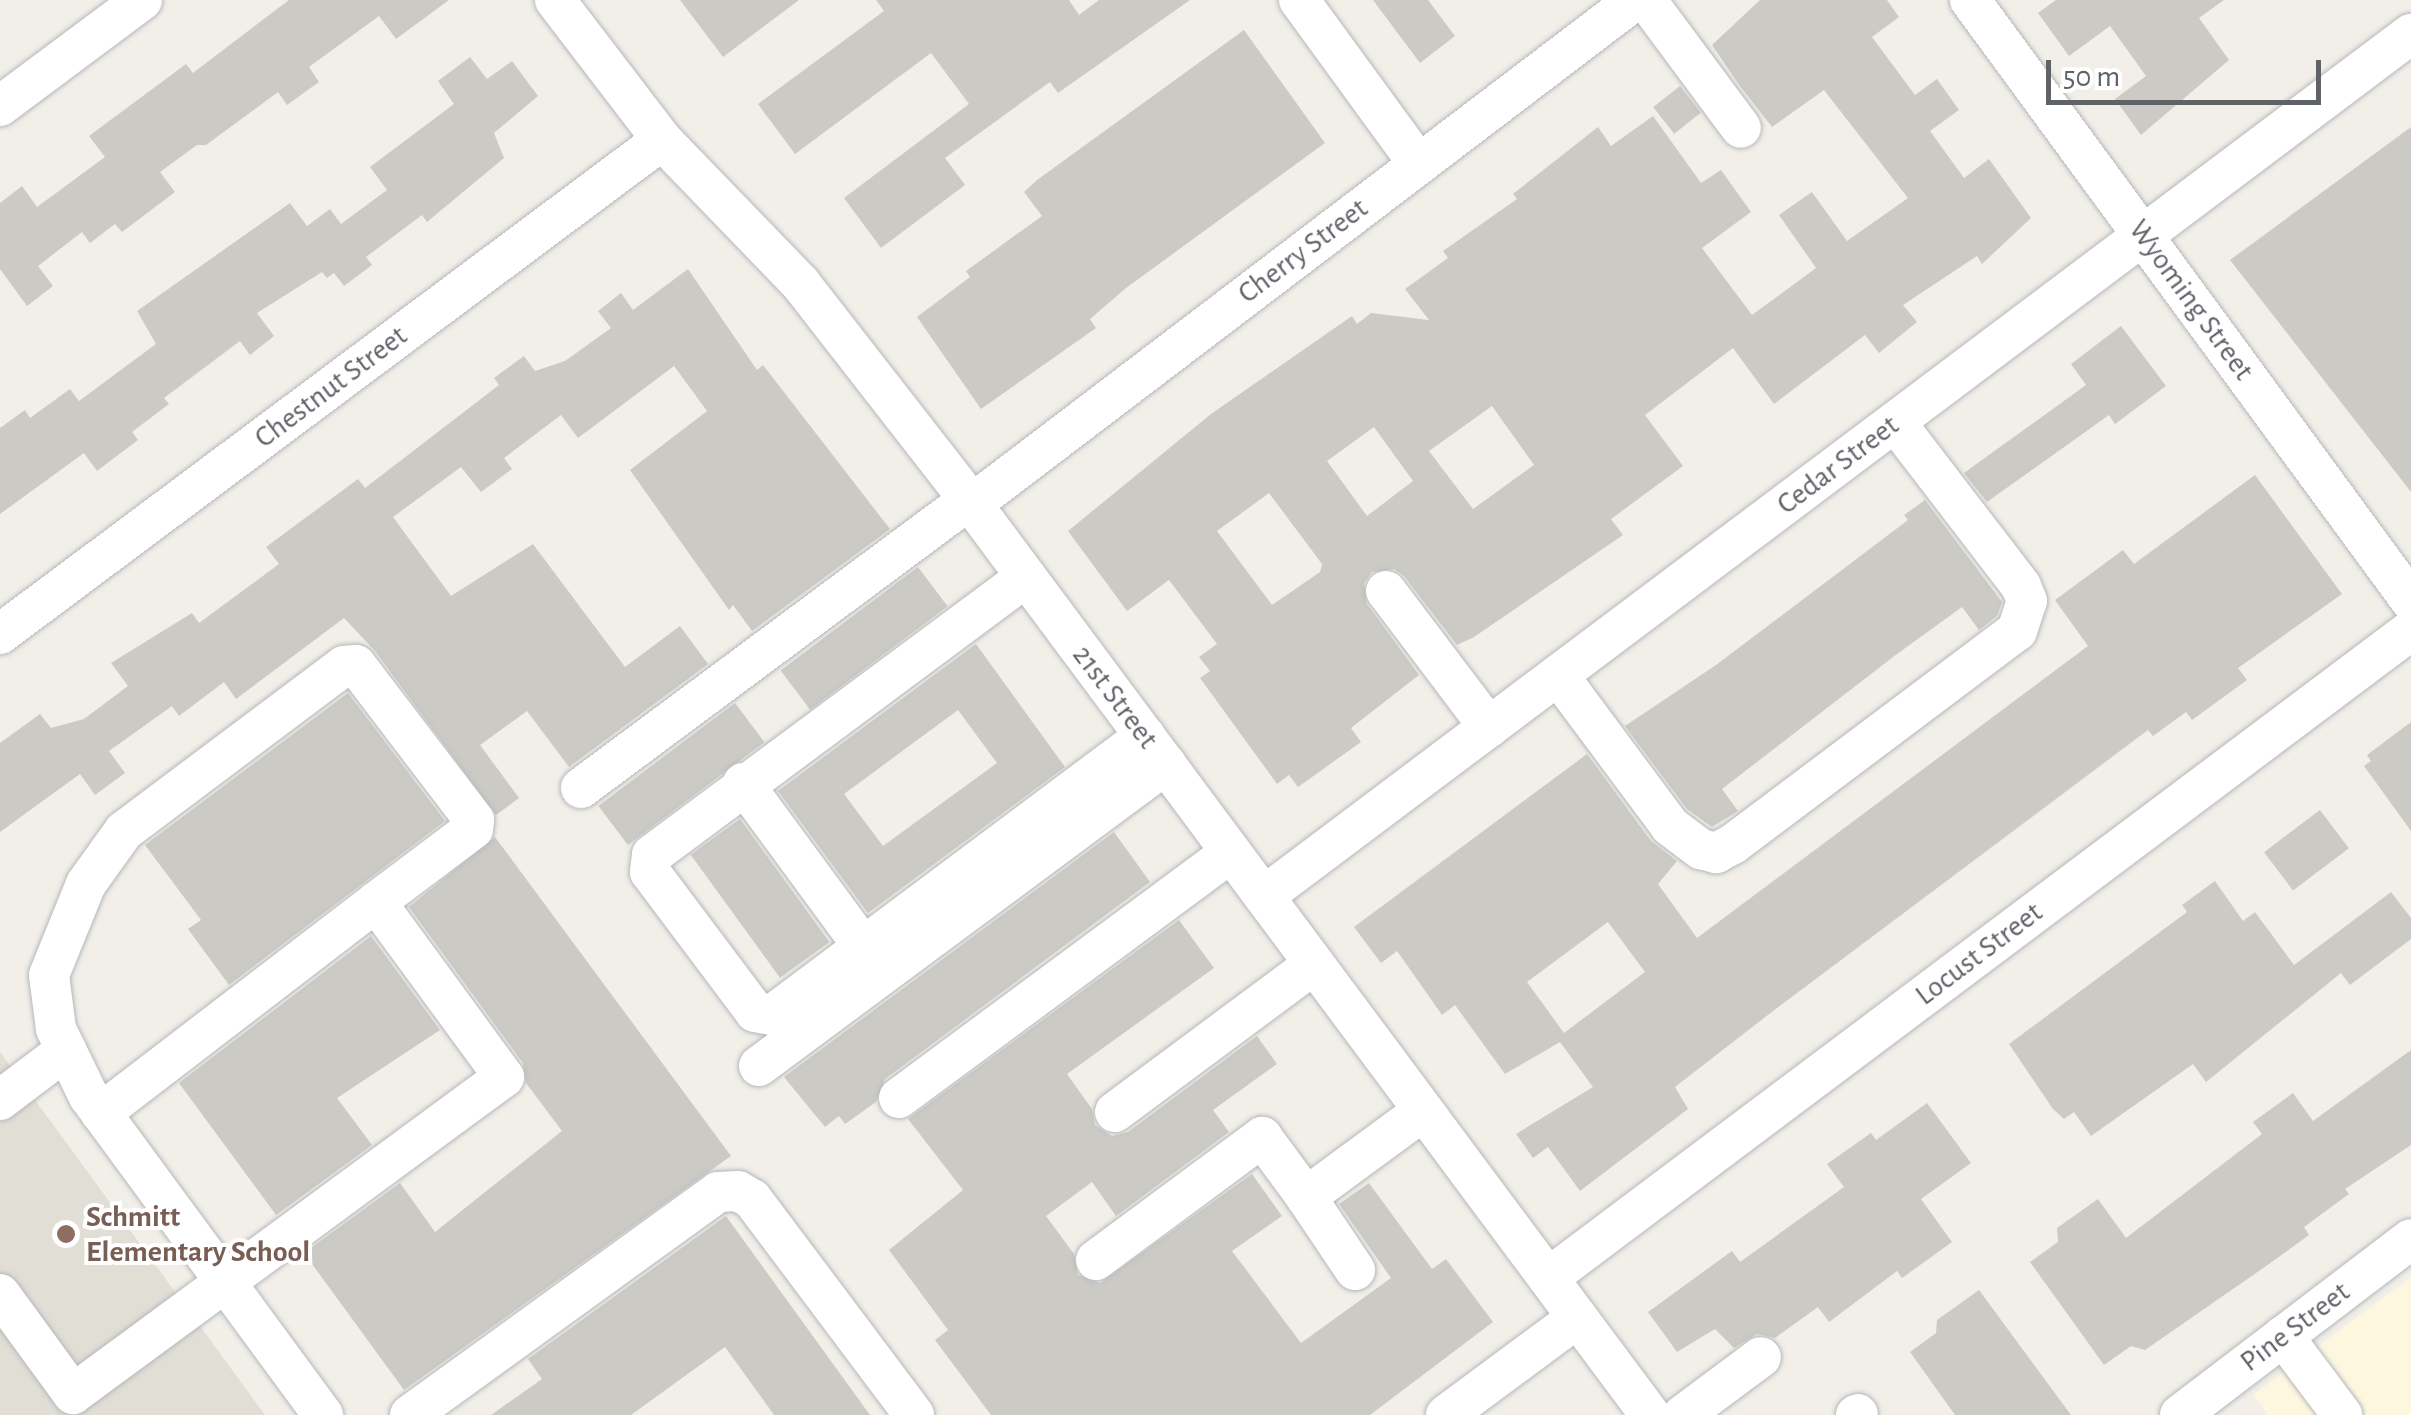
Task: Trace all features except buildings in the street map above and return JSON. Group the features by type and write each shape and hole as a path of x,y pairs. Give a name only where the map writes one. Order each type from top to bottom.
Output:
{"street":[{"path":"0,106 142,0"},
{"name":"21st Street","path":"554,0 662,140 802,284 971,502 1650,1415"},
{"path":"1299,0 1418,163"},
{"name":"Cherry Street","path":"582,788 971,502 1634,0"},
{"path":"1646,0 1741,128"},
{"name":"Wyoming Street","path":"1970,0 2411,601"},
{"name":"Cedar Street","path":"1264,896 2411,34"},
{"name":"Chestnut Street","path":"0,634 662,140"},
{"path":"1558,675 1670,826 1716,853 1749,832 2017,630 2027,601 2021,586 1895,422"},
{"path":"1026,577 652,854 650,872 755,1012 772,1014 862,945 1155,750"},
{"path":"1386,591 1489,726"},
{"name":"Locust Street","path":"1548,1278 2411,630"},
{"path":"101,1113 473,829 474,820 356,666 344,666 124,830 86,884 49,975 66,1050 101,1113 323,1415"},
{"path":"759,1066 1155,750"},
{"path":"743,784 862,945"},
{"path":"899,1098 1231,852"},
{"path":"0,1294 74,1394 504,1077 376,902"},
{"path":"1115,1112 1314,964"},
{"path":"0,1100 66,1050"},
{"path":"1306,1198 1423,1111"},
{"path":"1096,1260 1262,1137 1355,1270"},
{"path":"410,1415 718,1192 738,1191 752,1199 914,1415"},
{"name":"Pine Street","path":"2180,1415 2411,1239"},
{"path":"1446,1415 1577,1318"},
{"path":"2284,1336 2342,1415"},
{"path":"1683,1415 1761,1357"}],"shaded area":[{"name":"Schmitt Elementary School","path":"0,1052 265,1415 0,1415"},
{"path":"2411,1277 2411,1415 2268,1415 2253,1395"}],"place":[{"name":"Schmitt Elementary School","path":"66,1234"}]}
